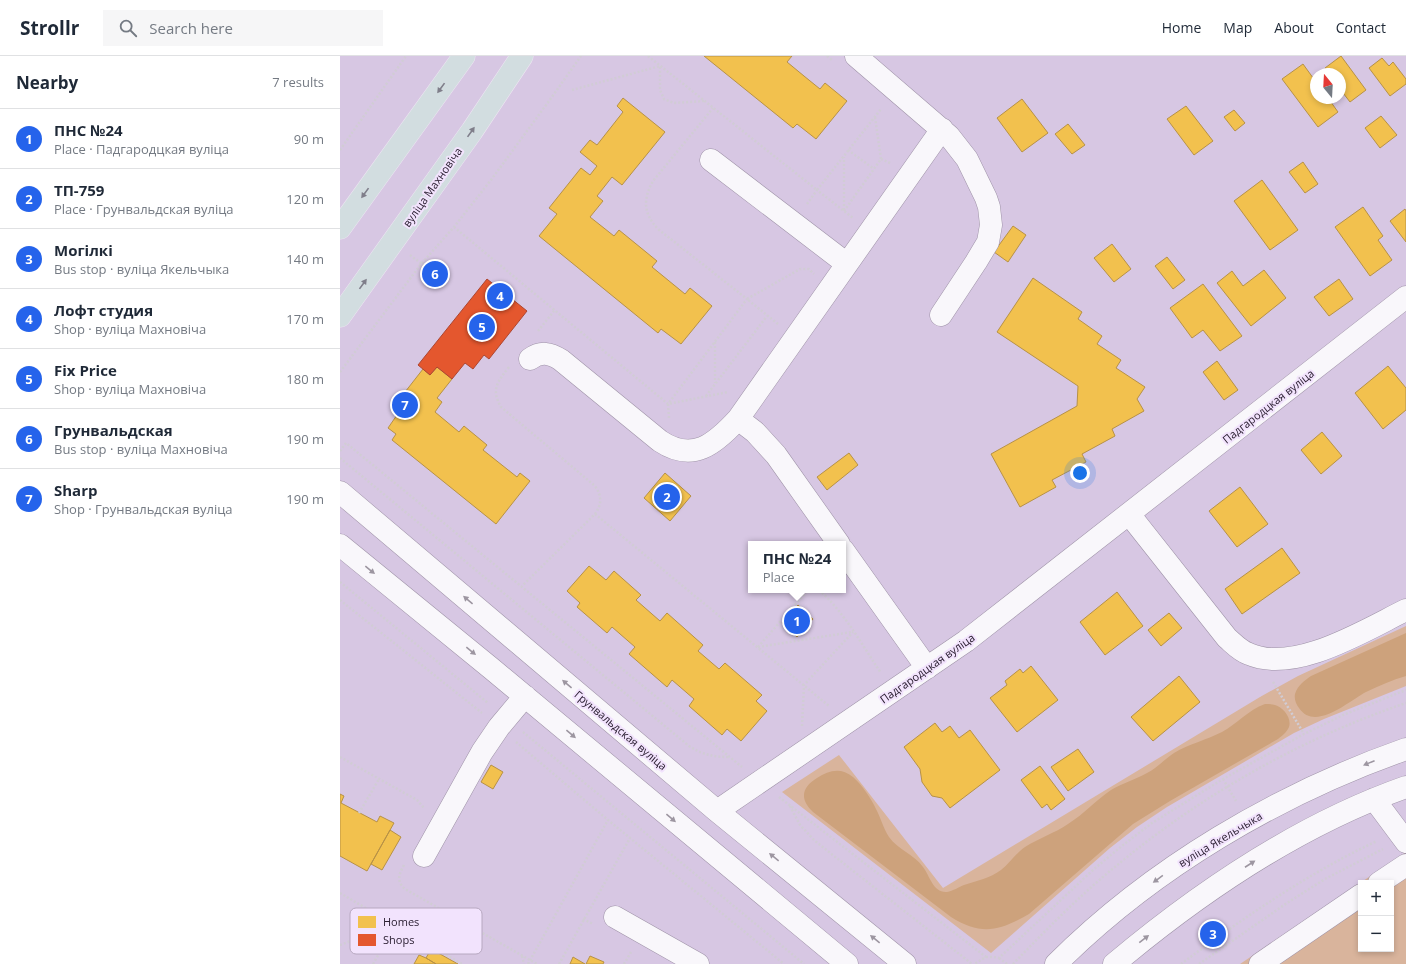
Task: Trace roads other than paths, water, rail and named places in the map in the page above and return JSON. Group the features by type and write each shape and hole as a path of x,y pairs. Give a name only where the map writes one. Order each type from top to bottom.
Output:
{"main road":[{"path":"340,228 464,56"},
{"name":"вуліца Махновіча","path":"340,316 472,131 522,56"}],"street":[{"path":"847,61 942,129 956,143 972,169 986,198 989,207 991,225 988,242 941,315"},
{"path":"530,359 534,356 550,354 561,360 660,441 676,450 695,450 706,447 715,442 725,434 738,419 942,129"},
{"path":"711,160 847,264"},
{"name":"Падгародцкая вуліца","path":"717,811 971,638 1406,297"},
{"path":"738,419 755,432 776,455 837,541"},
{"name":"Грунвальдская вуліца","path":"340,492 717,811 905,964"},
{"path":"1129,514 1227,638 1241,650 1250,655 1258,657 1288,658 1315,652 1348,639 1406,610"},
{"path":"340,545 525,696 848,964"},
{"path":"846,554 927,668"},
{"path":"424,856 482,752 502,722 525,696"},
{"name":"вуліца Якельчыка","path":"1056,964 1088,934 1158,878 1246,821 1309,789 1406,749"},
{"path":"1114,964 1160,927 1226,880 1280,846 1345,812 1406,787"},
{"path":"1374,799 1402,837"},
{"path":"1384,880 1406,865"},
{"path":"1260,964 1358,898"},
{"path":"615,917 698,964"}],"place":[{"name":"Грунвальдская","path":"435,274"},
{"name":"Лофт студия","path":"500,296"},
{"name":"Fix Price","path":"482,327"},
{"name":"Sharp","path":"405,405"},
{"name":"ТП-759","path":"667,497"},
{"name":"ПНС №24","path":"797,621"},
{"name":"Могілкі","path":"1213,934"}]}
